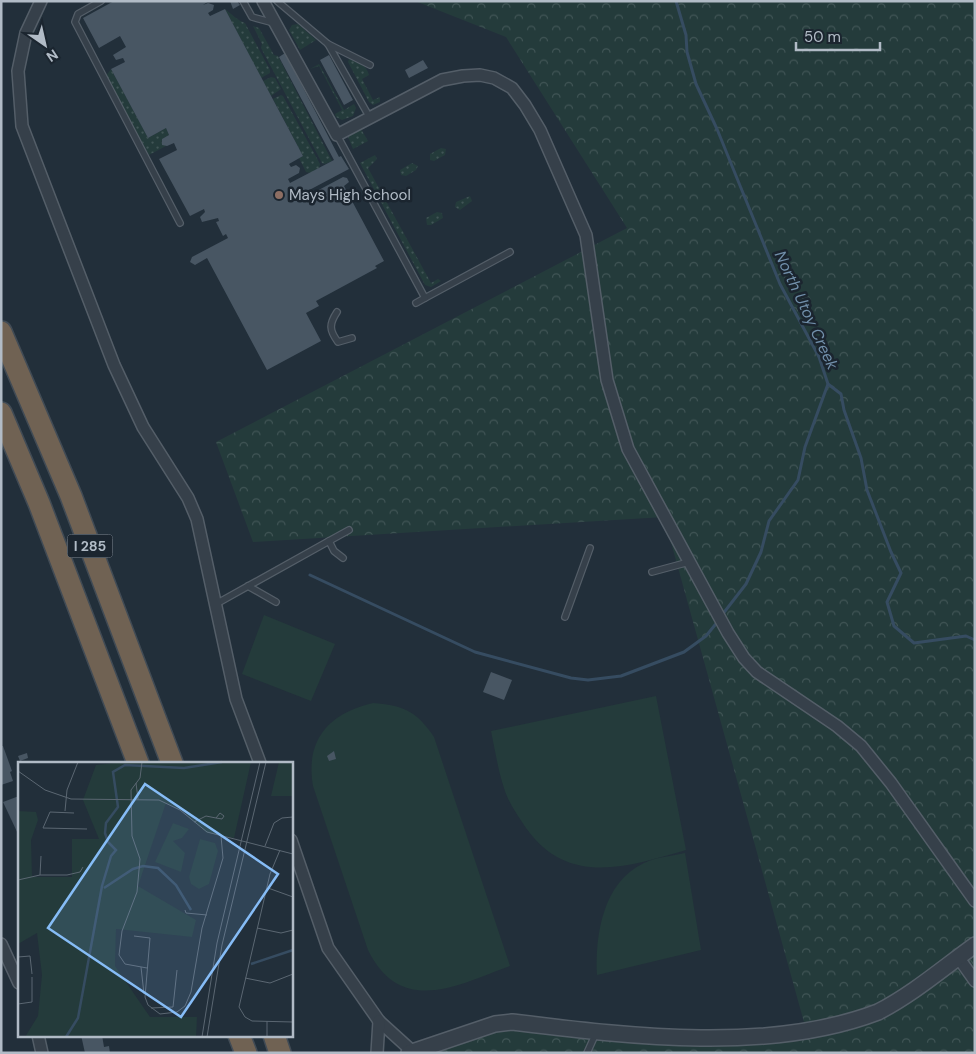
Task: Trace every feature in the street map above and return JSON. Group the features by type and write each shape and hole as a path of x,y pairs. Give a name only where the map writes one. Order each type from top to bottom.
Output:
{"highway":[{"name":"I 285","path":"1,332 71,496 172,762"},
{"name":"I 285","path":"1,413 39,503 138,762"},
{"path":"239,1036 246,1053"},
{"path":"274,1036 280,1053"}],"street":[{"path":"42,1 26,32 18,71 22,126 121,381 143,427 188,498 196,519 236,699 260,762"},
{"path":"264,1 337,135 442,80 463,76 480,75 494,78 512,88 525,104 540,130 586,235 607,380 617,417 637,466 715,611 744,658 757,672 837,726 861,746 891,782 975,901"},
{"path":"292,843 328,948 379,1021 410,1052 495,1024 512,1022 596,1033 709,1043 777,1040 819,1033 848,1024 878,1011 909,993 975,945"},
{"path":"2,946 18,981"},
{"path":"958,957 975,981"},
{"path":"377,1053 379,1021"},
{"path":"38,1036 42,1053"}],"lane":[{"path":"101,1 78,14 75,22 180,223"},
{"path":"244,1 252,17 276,23"},
{"path":"277,1 328,44 362,59 370,65"},
{"path":"328,44 370,118"},
{"path":"337,135 425,298"},
{"path":"416,303 510,252"},
{"path":"337,312 330,322 331,332 338,342 352,338"},
{"path":"216,604 349,530"},
{"path":"329,541 334,551 343,558"},
{"path":"565,617 590,548"},
{"path":"652,572 688,562"},
{"path":"248,586 276,602"},
{"path":"587,1053 596,1033"}],"green space":[{"path":"415,1 975,1 975,1053 413,1053 496,1017 577,1031 690,1045 807,1033 664,517 253,542 216,442 627,228 506,37"},
{"path":"225,9 245,23 270,73 261,78"},
{"path":"298,24 316,40 300,50 289,30 292,25"},
{"path":"253,26 259,28 274,55 278,56 332,161 325,164 322,163 261,48 262,44"},
{"path":"349,59 359,62 364,66 369,75 362,79 373,100 380,97 380,102 373,105 369,102 348,62"},
{"path":"319,64 344,110 354,104 356,108 353,116 342,120 336,117 335,114 342,110 319,66 310,69"},
{"path":"111,69 148,138 166,128 169,135 161,142 166,146 149,155 106,76"},
{"path":"271,77 275,78 281,89 271,96 263,81"},
{"path":"281,95 320,164 319,168 310,173 306,172 299,158 303,156 273,99"},
{"path":"361,129 368,141 353,149 348,137"},
{"path":"441,148 446,149 445,155 434,161 430,160 430,154"},
{"path":"375,155 377,159 368,168 431,283 438,279 441,281 431,287 425,285 360,163"},
{"path":"412,163 418,166 416,170 406,176 401,175 400,170"},
{"path":"470,196 472,201 460,210 455,207 456,202"},
{"path":"437,212 442,213 443,218 431,225 427,225 426,218"},
{"path":"264,615 335,644 311,701 242,674"},
{"path":"656,696 686,850 642,862 600,868 560,859 543,847 526,828 511,804 498,767 491,731"},
{"path":"373,703 408,711 428,728 434,737 510,966 451,987 414,990 397,983 381,971 368,950 313,786 311,770 317,742 324,731 344,714"},
{"path":"685,853 701,950 597,975 600,927 604,911 619,883 630,872 644,863"}],"building":[{"path":"114,1 209,1 203,5 208,3 214,5 213,10 208,13 210,16 225,9 303,156 289,164 291,167 296,165 300,168 299,173 288,179 290,183 334,160 279,57 285,53 339,157 341,156 349,169 298,196 300,200 343,177 347,178 349,182 344,186 384,261 375,266 377,268 316,301 319,306 306,313 321,341 267,370 207,258 195,265 190,262 192,257 228,238 226,234 223,236 216,222 219,221 218,218 202,222 200,217 205,212 204,209 190,216 159,159 177,150 174,143 167,146 162,145 162,139 169,135 166,128 148,138 111,69 125,62 123,58 116,60 113,55 126,47 120,36 99,48 83,18"},
{"path":"230,1 237,1 240,5 233,9"},
{"path":"329,55 353,100 344,105 320,60"},
{"path":"423,60 428,68 409,78 405,70"},
{"path":"491,672 512,680 504,700 483,692"},
{"path":"1,746 3,746 12,771 10,772 13,781 1,785"},
{"path":"334,751 336,759 329,761 327,756"},
{"path":"27,753 28,758 20,761 18,756"},
{"path":"18,796 18,834 3,802"},
{"path":"81,1036 102,1036 104,1047 109,1046 110,1053 85,1053"}],"waterway":[{"name":"North Utoy Creek","path":"676,1 686,35 687,52 696,84 717,129 780,284 819,357 828,384 841,394 844,410 861,458 867,490 901,573 887,602 894,626 914,643 966,636 975,640"},
{"path":"722,615 746,584 761,552 769,521 798,480 805,447 828,384"},
{"path":"310,575 475,652 571,678 588,680 621,676 684,652 706,636 719,620"}],"place":[{"name":"Mays High School","path":"279,195"}]}
